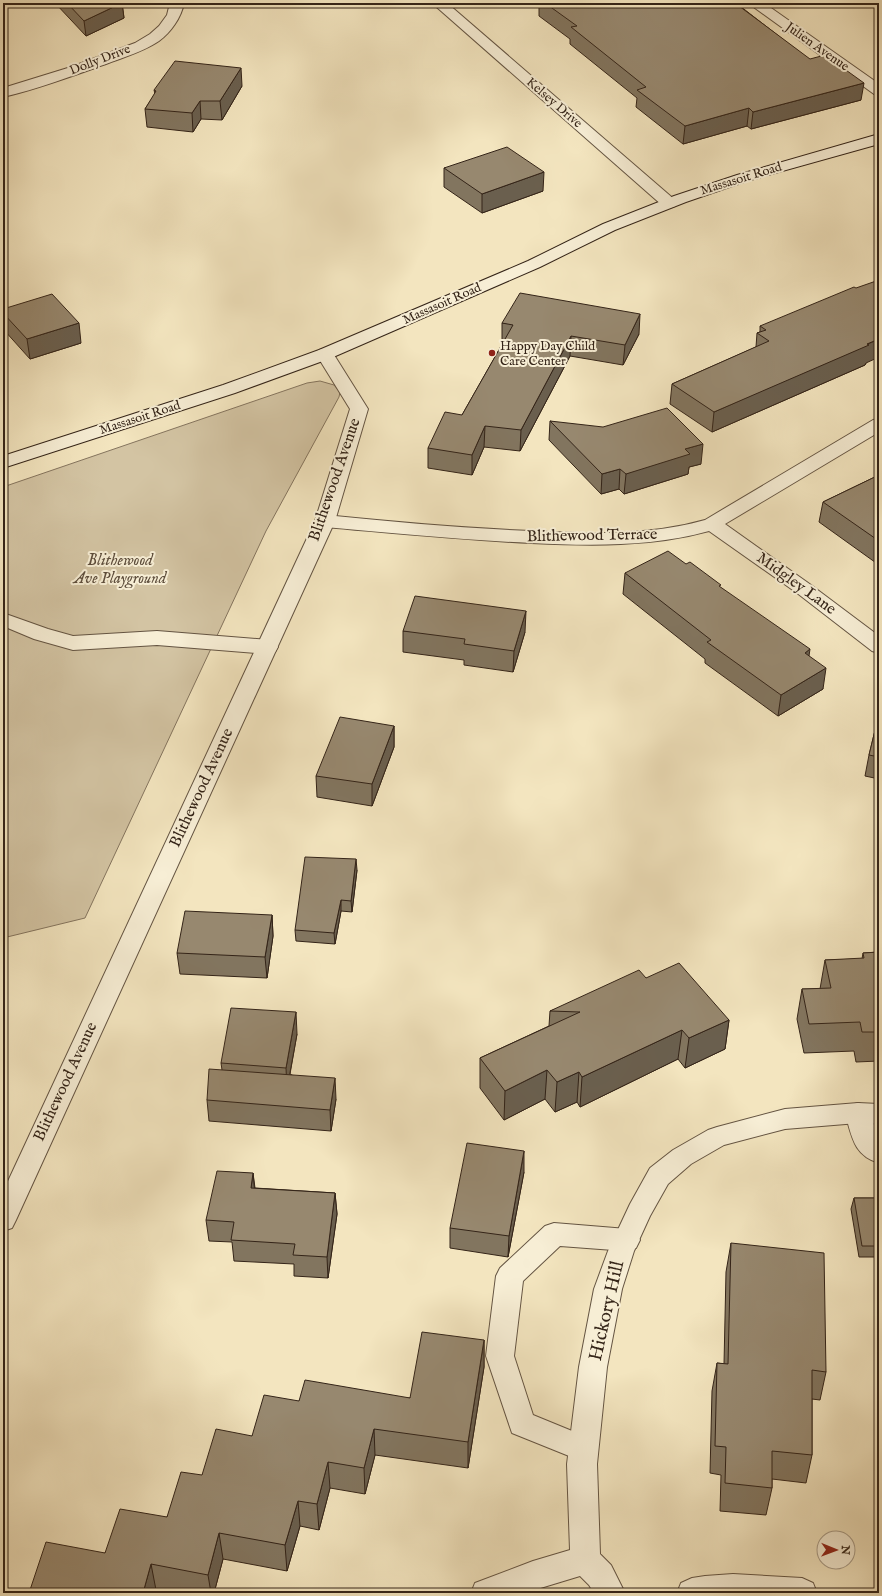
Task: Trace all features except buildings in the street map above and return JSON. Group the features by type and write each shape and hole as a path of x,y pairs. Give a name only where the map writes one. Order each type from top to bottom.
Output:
{"street":[{"name":"Dolly Drive","path":"3,93 54,78 147,42 161,32 170,21 175,12 177,3"},
{"name":"Kelsey Drive","path":"439,3 669,203"},
{"name":"Julien Avenue","path":"755,3 879,91"},
{"name":"Massasoit Road","path":"3,462 229,389 325,354 534,264 609,227 669,203 742,178 879,139"},
{"name":"Blithewood Avenue","path":"3,1220 325,521 359,409 325,354"},
{"name":"Blithewood Terrace","path":"325,521 460,534 572,539 651,537 684,532 712,524 879,424"},
{"name":"Midgley Lane","path":"712,524 804,589 879,646"},
{"path":"3,619 41,634 74,643 157,638 268,647"},
{"path":"868,1113 866,1142 879,1153"},
{"name":"Hickory Hill","path":"586,1560 582,1464 593,1367 608,1289 639,1212 660,1176 682,1157 717,1137 785,1119 868,1113"},
{"path":"584,1449 522,1424 500,1356 510,1276 554,1234 627,1240"},
{"path":"486,1593 533,1576 586,1560 600,1575 610,1593"},
{"path":"692,1593 714,1590 772,1590 802,1593"}],"green space":[{"name":"Blithewood Ave Playground","path":"320,381 334,385 340,392 339,397 266,531 85,918 3,938 3,487 307,383"}],"place":[{"name":"Happy Day Child Care Center","path":"492,353"}]}
